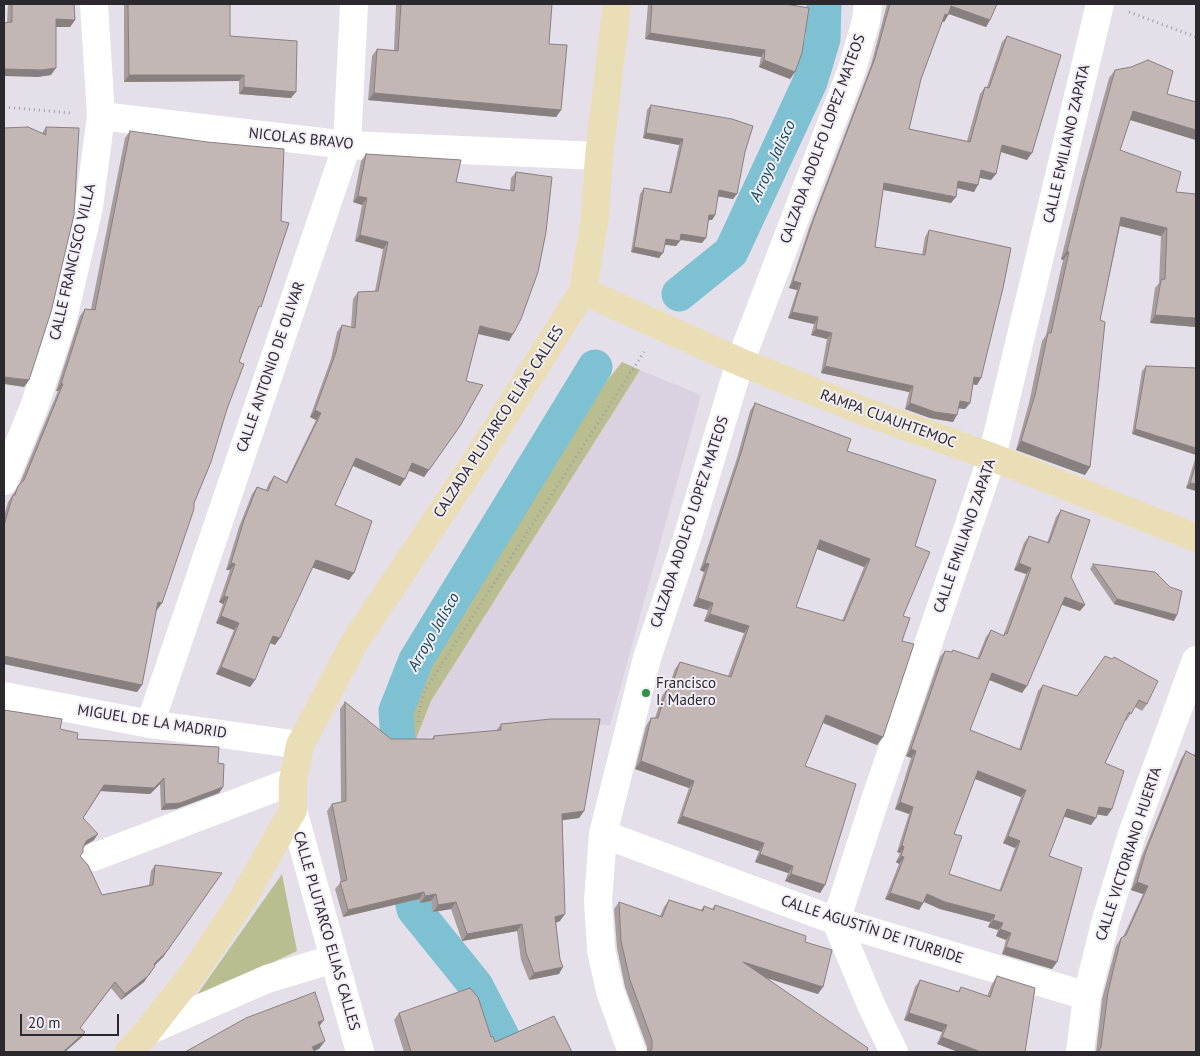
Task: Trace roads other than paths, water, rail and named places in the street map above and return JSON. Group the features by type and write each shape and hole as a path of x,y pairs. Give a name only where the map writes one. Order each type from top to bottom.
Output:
{"main road":[{"name":"CALZADA PLUTARCO ELÍAS CALLES","path":"293,810 293,781 300,745 354,643 476,461 583,291 595,217 599,156 617,4"},
{"name":"RAMPA CUAUHTEMOC","path":"583,291 740,362 864,411 992,457 1196,538"},
{"path":"129,1052 198,968 238,905 293,810"}],"street":[{"name":"CALLE FRANCISCO VILLA","path":"4,481 34,407 62,323 89,208 101,116 94,4"},
{"name":"CALLE ANTONIO DE OLIVAR","path":"150,724 346,145 354,4"},
{"name":"CALZADA ADOLFO LOPEZ MATEOS","path":"632,1052 610,991 601,950 598,901 603,834 647,658 688,535 740,362 852,68 866,21 868,4"},
{"name":"CALLE EMILIANO ZAPATA","path":"836,922 875,800 992,457 1100,4"},
{"name":"NICOLAS BRAVO","path":"101,116 346,145 599,156"},
{"name":"CALLE VICTORIANO HUERTA","path":"1080,1052 1086,996 1104,923 1132,834 1196,660"},
{"name":"MIGUEL DE LA MADRID","path":"4,696 150,724 300,745"},
{"path":"94,858 293,781"},
{"name":"CALLE PLUTARCO ELIAS CALLES","path":"293,810 360,1052"},
{"name":"CALLE AGUSTÍN DE ITURBIDE","path":"603,834 836,922 1086,996"},
{"path":"836,922 872,1007 894,1052"},
{"path":"148,1031 267,979 333,960"}],"waterway":[{"name":"Arroyo Jalisco","path":"679,294 731,252 810,82 823,39 824,4"},
{"name":"Arroyo Jalisco","path":"401,787 396,711 416,660 595,367"},
{"name":"Arroyo Jalisco","path":"406,854 407,877 414,909 476,986 510,1052"}],"place":[{"name":"Francisco I. Madero","path":"646,693"}]}
